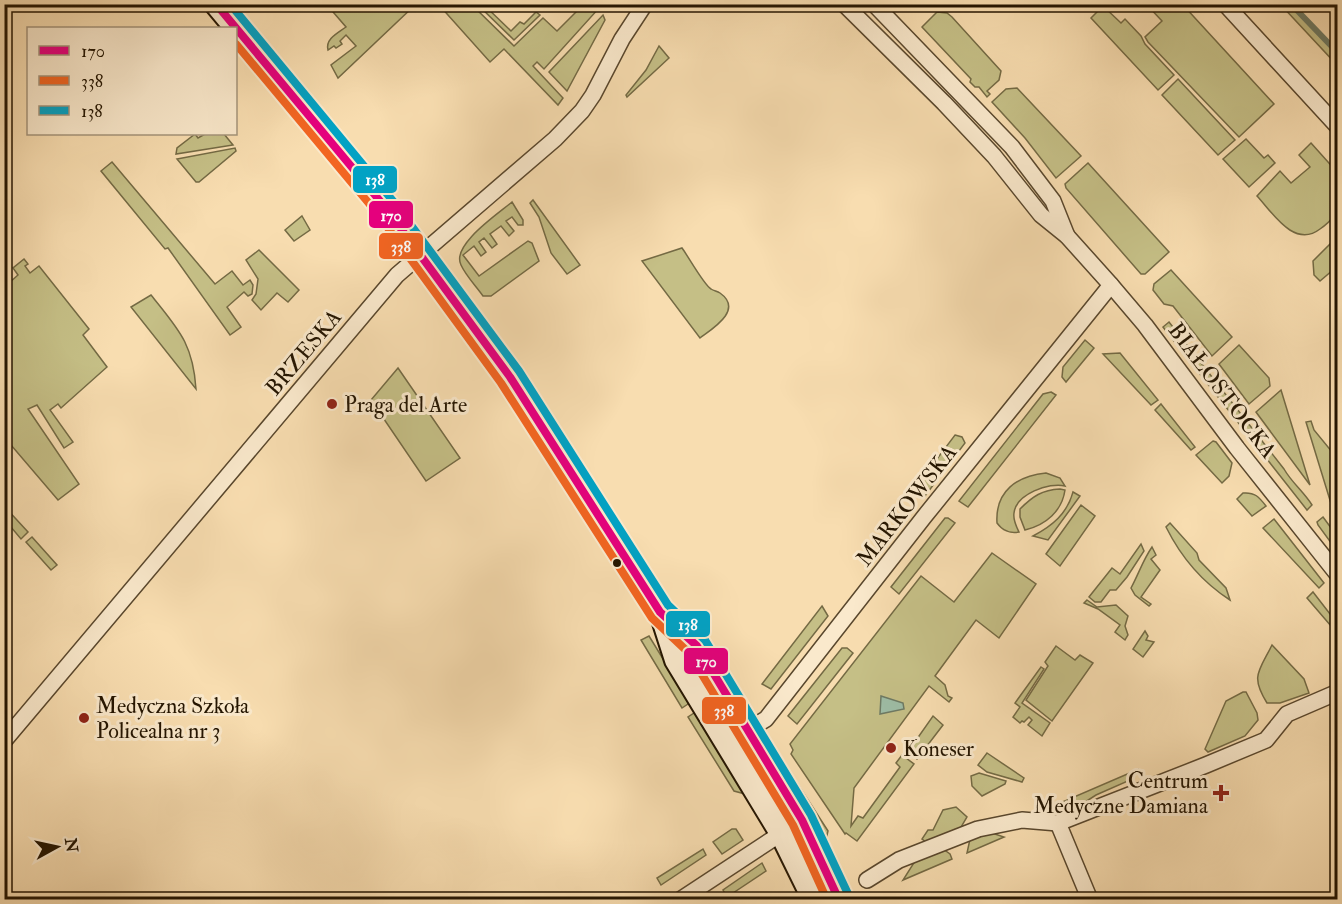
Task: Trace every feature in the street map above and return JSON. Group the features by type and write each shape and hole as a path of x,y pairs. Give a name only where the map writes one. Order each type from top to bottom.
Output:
{"street":[{"path":"216,4 235,27"},
{"name":"BRZESKA","path":"4,741 397,275 570,125 593,95 622,39 645,4"},
{"name":"BIAŁOSTOCKA","path":"844,4 944,103 994,156 1041,215 1067,236 1111,285 1338,575"},
{"name":"BIAŁOSTOCKA","path":"874,4 1012,147 1053,201 1067,236"},
{"path":"1225,4 1338,127"},
{"path":"237,29 357,173 420,253 510,377 660,612 676,660 781,833 814,900"},
{"name":"MARKOWSKA","path":"727,743 766,719 1111,285"},
{"path":"660,612 697,646 802,820 840,900"},
{"path":"867,880 899,860 978,829 1022,820 1058,823 1266,740 1287,714 1338,692"},
{"path":"680,900 802,820"},
{"path":"1058,823 1090,900"}],"shaded area":[{"path":"327,5 415,5 338,78 331,65 356,46 346,35 340,41 342,44 328,50 330,39 346,27"},
{"path":"439,5 472,5 514,46 543,18 557,31 583,5 599,5 600,7 544,69 537,62 533,66 563,98 558,105 504,49 490,62"},
{"path":"478,5 484,5 511,31 520,22 524,24 536,12 540,15 514,40"},
{"path":"1147,5 1183,5 1274,104 1239,137 1148,42 1145,37 1162,21"},
{"path":"1281,5 1292,5 1337,53 1337,65"},
{"path":"1103,6 1121,23 1125,19 1174,75 1158,90 1091,18"},
{"path":"937,12 947,13 952,17 1001,71 999,80 987,91 990,94 987,97 979,87 975,87 970,82 971,79 922,27"},
{"path":"603,15 605,20 567,91 549,72"},
{"path":"659,46 669,58 627,97 626,95 646,70"},
{"path":"1178,79 1235,140 1218,155 1162,95"},
{"path":"1017,88 1081,156 1056,178 1025,138 992,102 1006,89"},
{"path":"194,135 198,138 203,135 225,135 233,145 176,154 177,148"},
{"path":"1246,139 1264,158 1268,155 1275,163 1249,187 1223,159"},
{"path":"1311,143 1337,172 1337,213 1320,229 1301,235 1284,226 1257,196 1280,171 1291,183 1310,167 1299,155"},
{"path":"235,148 236,151 199,182 196,182 177,159"},
{"path":"112,162 215,284 232,271 243,285 250,280 253,285 252,294 248,296 244,292 227,307 241,327 230,335 168,248 165,249 101,171"},
{"path":"1088,163 1169,252 1145,274 1141,274 1066,188 1065,184"},
{"path":"533,200 580,265 567,274 551,253 539,217 530,203"},
{"path":"512,202 523,220 523,225 518,225 512,217 506,221 514,231 509,236 501,226 490,234 497,244 492,248 484,238 479,242 486,252 481,256 474,246 463,255 479,276 528,241 532,243 539,261 491,296 483,296 463,269 460,257 469,239"},
{"path":"302,216 310,230 294,241 285,230"},
{"path":"1337,237 1337,274 1333,270 1320,281 1314,275 1313,261"},
{"path":"682,248 704,282 727,299 729,306 724,318 700,338 642,261"},
{"path":"259,250 299,290 288,302 277,293 261,310 252,300 256,294 258,279 246,260"},
{"path":"24,259 28,264 25,266 30,273 39,266 89,329 83,335 107,367 61,408 58,404 50,410 73,442 64,448 37,405 28,409 79,484 58,500 5,438 5,279 9,283 18,275 13,268"},
{"path":"1171,270 1232,337 1212,356 1173,306 1164,304 1153,290 1154,284"},
{"path":"151,295 188,348 196,389 131,307"},
{"path":"1169,322 1309,500 1312,505 1307,510 1163,327"},
{"path":"1085,340 1094,348 1066,382 1062,377 1063,367"},
{"path":"1239,345 1269,378 1270,386 1249,404 1219,364"},
{"path":"1120,353 1158,400 1151,405 1103,354"},
{"path":"398,368 460,458 426,481 371,400"},
{"path":"1281,390 1310,485 1256,412"},
{"path":"1051,392 1056,395 968,507 959,501 1043,394"},
{"path":"1161,404 1195,447 1191,450 1155,410"},
{"path":"1311,421 1314,430 1337,458 1337,516 1333,510 1306,422"},
{"path":"955,435 962,437 965,443 925,496 915,488"},
{"path":"1213,441 1232,463 1229,476 1222,483 1196,455"},
{"path":"1046,473 1060,478 1065,486 1042,488 1027,495 1016,506 1014,515 1019,532 1009,532 1001,528 997,523 997,512 1004,494 1017,482"},
{"path":"1065,490 1057,511 1040,525 1025,530 1020,517 1020,509 1038,494"},
{"path":"1073,492 1080,496 1048,540 1033,536 1063,513"},
{"path":"1243,493 1251,493 1266,506 1252,516 1237,499"},
{"path":"1081,505 1095,516 1060,566 1046,554"},
{"path":"4,506 28,532 21,539 5,520"},
{"path":"1323,517 1337,536 1337,551 1318,525 1317,522"},
{"path":"945,518 955,523 899,594 891,587"},
{"path":"1274,519 1324,583 1319,588 1263,528"},
{"path":"1170,523 1197,553 1199,560 1226,588 1230,600 1201,577 1185,559 1166,527"},
{"path":"32,537 57,565 51,570 26,542"},
{"path":"1141,544 1144,551 1116,590 1110,590 1101,602 1095,602 1089,597 1112,568 1120,574"},
{"path":"1152,547 1156,555 1151,559 1160,570 1141,597 1151,604 1149,606 1135,595 1131,588"},
{"path":"992,553 1036,584 999,638 976,620 935,676 945,685 948,696 952,698 949,702 929,686 854,788 851,826 858,816 863,818 900,767 896,763 902,755 914,764 857,841 845,834 791,754 793,750 790,744 921,576 954,602"},
{"path":"1313,592 1337,623 1337,633 1307,598"},
{"path":"1087,600 1097,607 1116,605 1128,616 1125,626 1128,635 1125,640 1115,632 1120,625 1098,609 1084,603"},
{"path":"822,606 828,616 771,689 762,684"},
{"path":"1145,631 1148,636 1146,640 1154,642 1143,657 1133,649"},
{"path":"649,636 687,698 688,704 682,708 641,640"},
{"path":"1272,645 1304,679 1309,693 1280,703 1267,703 1259,686 1258,674"},
{"path":"1056,646 1075,660 1080,655 1093,663 1052,721 1026,700 1048,666 1045,662"},
{"path":"842,648 847,648 853,653 797,724 788,716"},
{"path":"1041,667 1044,669 1022,703 1050,723 1042,736 1028,725 1032,720 1029,717 1020,723 1013,717 1020,707 1015,703"},
{"path":"1246,692 1257,713 1258,720 1245,736 1208,752 1205,749 1226,701"},
{"path":"881,696 903,703 904,709 880,714"},
{"path":"694,713 698,714 745,794 734,791 688,717"},
{"path":"933,716 943,725 917,759 905,750 910,744 912,746"},
{"path":"987,753 1024,778 1022,782 987,772 978,765"},
{"path":"1139,769 1128,781 1096,795 1073,810 1060,803"},
{"path":"979,773 1006,781 1005,784 982,796 972,786 971,776"},
{"path":"797,783 828,831 825,844 793,786"},
{"path":"956,807 967,817 960,829 926,842 922,839 928,830 933,830 943,810"},
{"path":"732,829 736,829 743,840 722,854 713,842"},
{"path":"989,832 1004,837 967,853 970,839"},
{"path":"703,849 706,855 661,885 657,878"},
{"path":"943,849 950,854 952,859 903,880 915,861"},
{"path":"762,863 766,871 727,897 723,890"}],"waterway":[{"path":"1291,4 1338,53"}],"transit line":[{"name":"170","path":"216,4 235,27"},
{"name":"138","path":"230,4 393,201 519,371 668,605 705,640 811,815 849,896"},
{"name":"170","path":"237,29 385,207 510,377 660,612 697,646 802,820 839,900"},
{"name":"338","path":"237,45 377,213 501,383 652,618 689,653 793,825 827,900"}],"place":[{"name":"Praga del Arte","path":"332,404"},
{"name":"Medyczna Szkoła Policealna nr 3","path":"84,718"},
{"name":"Koneser","path":"891,748"},
{"name":"Centrum Medyczne Damiana","path":"1221,793"}]}
